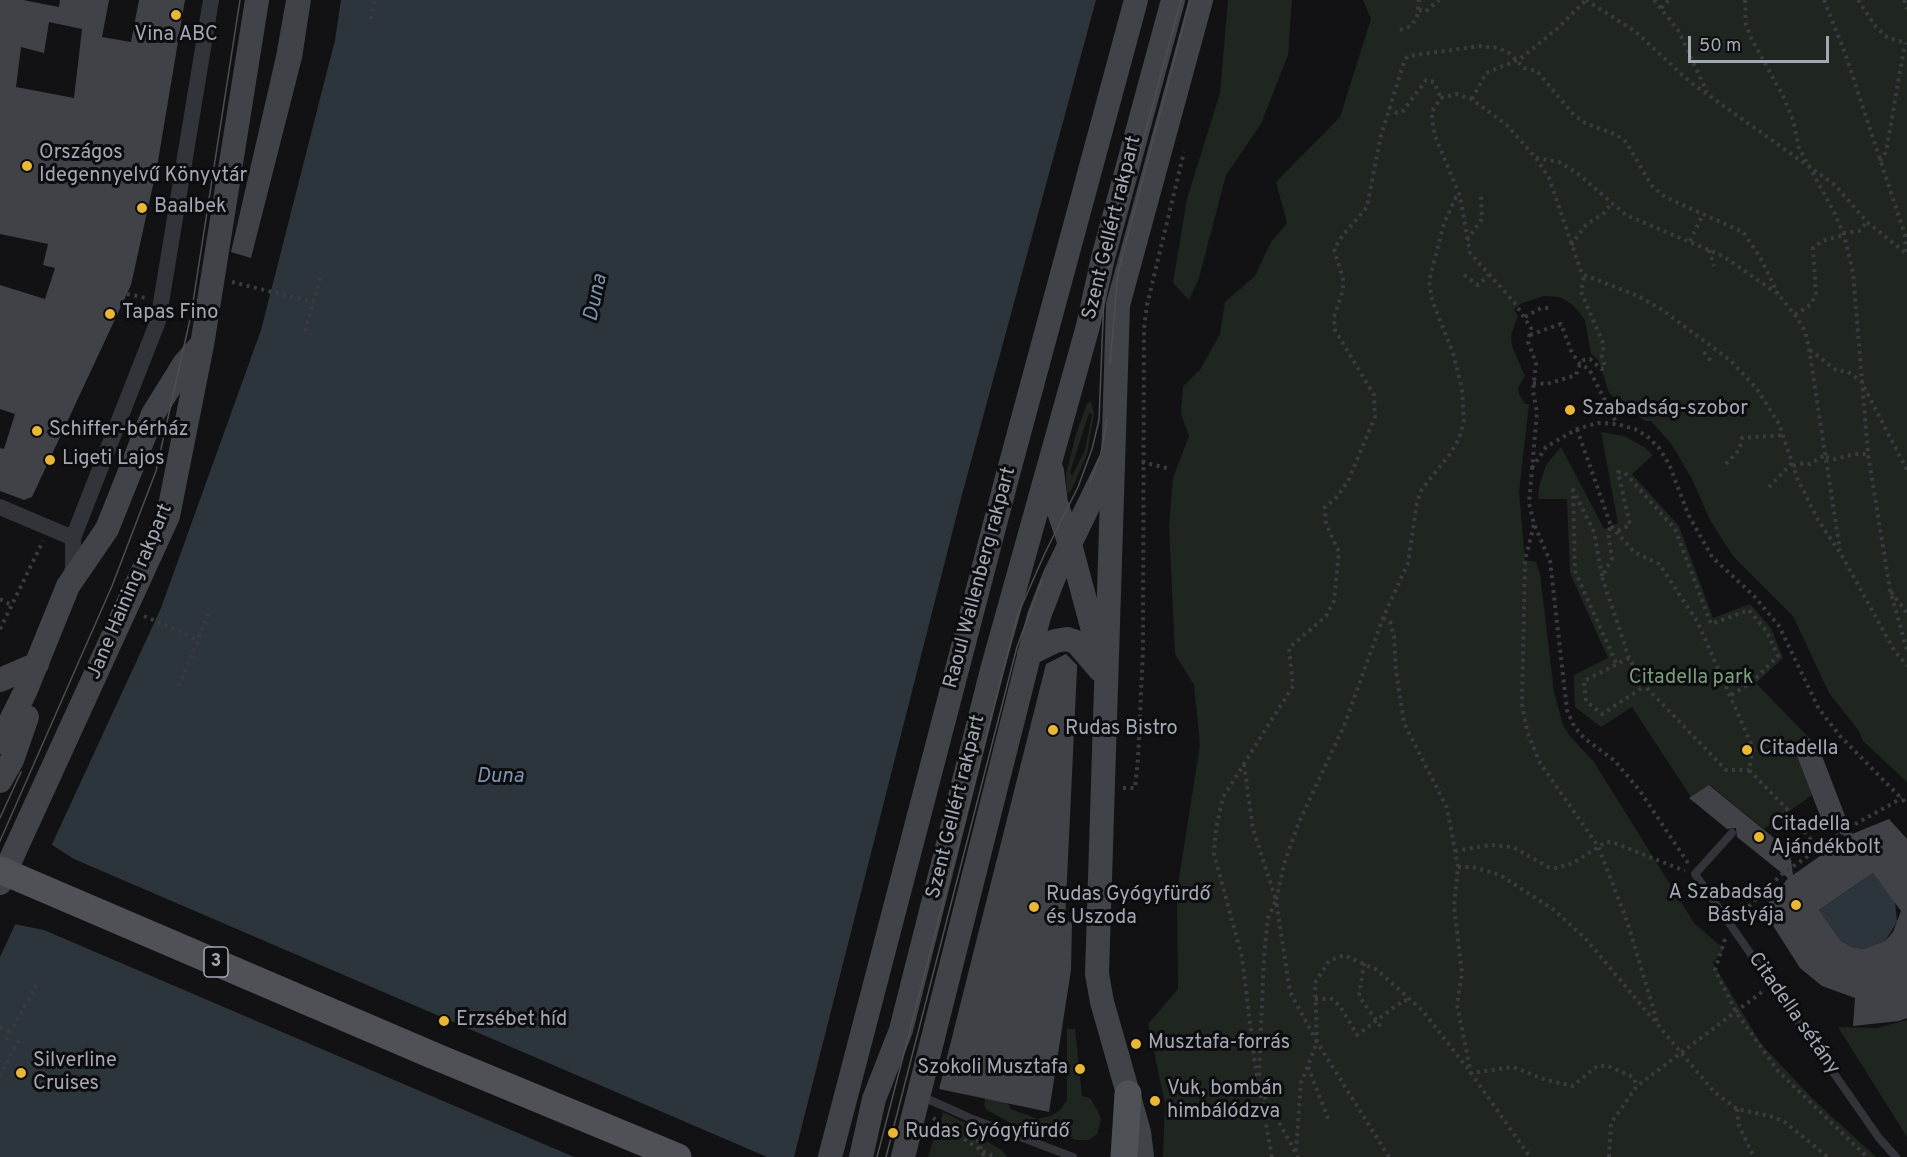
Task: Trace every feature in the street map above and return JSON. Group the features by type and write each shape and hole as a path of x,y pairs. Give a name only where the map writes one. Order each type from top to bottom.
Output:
{"main road":[{"name":"Jane Haining rakpart","path":"0,883 168,516 202,345 257,0"},
{"name":"Raoul Wallenberg rakpart","path":"831,1157 1008,474 1136,0"},
{"name":"Szent Gellért rakpart","path":"861,1157 874,1099 901,1030 992,670 1052,456 1173,0"},
{"name":"Szent Gellért rakpart","path":"1142,1157 1128,1094 1101,1002 1097,974 1118,305 1201,0"},
{"path":"0,742 25,692 68,586 107,529 153,414 184,364 202,345"},
{"name":"Szent Gellért rakpart","path":"903,1157 924,1105 1039,616 1054,577 1113,455"},
{"name":"Szent Gellért rakpart","path":"1052,456 1056,503 1070,544 1105,677"},
{"path":"1029,654 1055,640 1067,639 1076,642 1091,657 1105,677"},
{"path":"0,680 37,664"},
{"path":"0,718 25,692"},
{"path":"0,781 12,760 30,707 25,692"},
{"name":"3","path":"0,870 678,1157"},
{"path":"1124,1157 1128,1094"}],"street":[{"path":"68,586 73,568 73,538 158,321 211,0"},
{"path":"0,507 50,526 73,538"}],"lane":[{"path":"1118,305 1126,238 1160,114"},
{"path":"1695,874 1732,833"},
{"name":"Citadella sétány","path":"1695,874 1879,1138 1896,1157"},
{"path":"924,1105 970,1118 1073,1157"}],"path":[{"path":"370,19 374,0"},
{"path":"1419,10 1425,12 1439,0"},
{"path":"1472,99 1486,73 1516,60 1558,28 1586,0 1636,32 1690,82 1809,164 1834,184 1867,222 1907,254"},
{"path":"1654,0 1678,30 1708,95"},
{"path":"1661,8 1669,0"},
{"path":"1745,0 1746,25 1783,96 1793,120 1799,148 1843,234 1853,272 1868,454 1890,590 1907,650"},
{"path":"1824,0 1905,235 1907,254"},
{"path":"1858,0 1876,27 1888,38 1906,43 1886,152 1880,161"},
{"path":"1904,0 1907,9"},
{"path":"1400,30 1411,26 1419,10 1417,1"},
{"path":"1272,1157 1259,1086 1242,957 1214,854 1223,797 1293,686 1289,648 1326,616 1334,601 1339,552 1326,524 1325,507 1336,498 1348,482 1375,417 1374,395 1335,330 1334,317 1343,290 1343,279 1334,249 1347,229 1367,207 1389,107 1403,63 1409,56 1480,46 1498,48 1509,53 1524,68 1537,71 1574,115 1585,123 1617,135 1626,142 1652,186 1665,197 1743,232 1760,257 1778,294 1796,315 1805,331 1841,554"},
{"path":"1389,107 1397,113 1403,111 1426,80 1434,82 1441,98"},
{"path":"1533,383 1547,384 1576,375 1580,364 1590,359 1601,369 1605,366 1602,356 1604,345 1581,292 1584,275 1571,245 1549,178 1536,158 1506,124 1472,99 1456,94 1441,98 1432,111 1432,120 1435,136 1460,196 1470,253 1525,317 1531,328 1528,342 1536,363 1533,383 1537,412 1530,471 1529,503 1534,524 1550,561 1563,688 1574,726 1584,738 1615,761 1640,791 1695,874"},
{"path":"1119,788 1135,788 1138,759 1143,650 1143,347 1147,305 1185,148"},
{"path":"1536,158 1558,162 1577,173 1611,204 1648,225 1723,256 1778,294"},
{"path":"1298,1157 1259,1086 1264,956 1268,918 1276,900 1285,861 1299,822 1344,726 1383,618 1408,563 1417,502 1422,489 1455,446 1465,414 1453,353 1432,300 1429,281 1444,223 1456,197 1460,196"},
{"path":"1467,240 1476,231 1482,219 1480,196"},
{"path":"1571,245 1586,225 1604,213 1611,204"},
{"path":"1690,241 1703,214"},
{"path":"1796,315 1810,305 1816,295 1813,249 1822,241 1859,231 1867,222"},
{"path":"1708,249 1714,266"},
{"path":"305,331 321,275"},
{"path":"1464,275 1478,285 1489,275"},
{"path":"1584,275 1638,296 1661,309 1716,349 1756,389 1783,435 1818,520 1841,554 1894,650 1907,666"},
{"path":"256,288 313,303"},
{"path":"1525,317 1541,308 1552,308"},
{"path":"1530,334 1561,324 1572,352 1580,364 1589,369 1617,424"},
{"path":"1709,356 1716,349"},
{"path":"1809,349 1836,370 1848,372 1861,381 1907,470"},
{"path":"1704,352 1713,364"},
{"path":"1530,471 1546,447 1577,429 1598,423 1617,424 1635,429 1659,448 1669,464 1688,514 1712,557 1754,596 1779,626 1819,710 1840,736 1907,804"},
{"path":"1577,429 1611,526 1618,531 1634,552 1659,564 1697,621 1753,748 1749,771"},
{"path":"1726,464 1739,450 1742,438 1783,435"},
{"path":"1769,487 1786,467 1793,464 1810,464 1826,456 1835,459 1855,454 1868,454"},
{"path":"1142,462 1167,468"},
{"path":"1618,531 1630,525 1618,472 1625,473 1675,529 1711,624 1749,610 1767,632 1778,656 1751,683 1731,695"},
{"path":"1617,665 1575,571 1573,490 1594,532 1602,577 1629,658 1645,686 1726,770 1749,771 1789,811 1818,849"},
{"path":"1534,524 1525,560 1522,704 1533,749 1540,763 1598,846 1627,921 1657,1021"},
{"path":"0,629 50,526"},
{"path":"1602,577 1612,558 1608,533 1611,526"},
{"path":"1890,590 1907,613"},
{"path":"0,599 11,605"},
{"path":"179,686 210,610"},
{"path":"139,614 198,640"},
{"path":"1383,618 1390,622 1394,636 1395,670 1404,723 1447,808 1458,867 1454,906 1462,973 1457,1005 1471,1073"},
{"path":"1629,658 1584,681 1586,700 1602,714 1645,686"},
{"path":"1244,763 1253,829 1276,900 1290,992 1317,1042 1389,1157"},
{"path":"1751,903 1782,874 1850,827 1902,798"},
{"path":"1455,851 1491,845 1513,847 1548,867 1557,868 1573,863 1598,846 1612,842 1695,874"},
{"path":"1458,867 1473,867 1500,875 1554,910 1585,938 1657,1021 1714,1092 1737,1109 1762,1113 1786,1123 1828,1157"},
{"path":"1731,925 1715,970 1736,1012 1778,1071 1866,1157"},
{"path":"1296,1151 1298,1106 1302,1083 1317,1042 1315,983 1329,961 1344,955 1377,970 1412,1001 1471,1073 1530,1157"},
{"path":"1364,963 1359,996 1383,1030"},
{"path":"6,1040 38,982"},
{"path":"1610,1157 1611,1123 1637,1086 1773,985"},
{"path":"1315,999 1332,999 1340,1006 1357,1035 1404,1000 1412,1001"},
{"path":"0,1027 10,1032"},
{"path":"0,1076 1,1070 20,1038"},
{"path":"1308,1066 1329,1121"},
{"path":"1471,1073 1513,1068 1546,1080 1573,1086 1597,1066 1608,1066 1633,1077 1637,1086"},
{"path":"924,1105 982,1151 996,1157"},
{"path":"1737,1109 1739,1126 1754,1157"},
{"path":"982,1151 984,1157"}],"green space":[{"path":"1228,0 1292,0 1288,55 1261,124 1226,175 1199,278 1189,300 1173,283 1187,199 1220,93"},
{"path":"1363,0 1907,0 1907,782 1863,741 1859,731 1829,693 1793,616 1733,556 1710,520 1692,479 1672,445 1651,421 1645,421 1609,393 1598,359 1591,354 1585,320 1573,305 1560,297 1544,296 1522,303 1514,309 1518,316 1511,335 1512,346 1525,376 1518,388 1519,394 1525,404 1529,404 1519,492 1525,560 1536,562 1540,574 1554,692 1563,725 1594,762 1694,923 1724,949 1713,963 1761,1044 1815,1101 1876,1157 1163,1157 1165,1103 1148,1024 1178,989 1177,891 1200,745 1194,685 1175,654 1169,525 1173,478 1189,436 1181,414 1183,386 1200,370 1220,334 1225,302 1255,276 1271,242 1287,223 1276,182 1340,117 1371,19"},
{"path":"1091,401 1094,414 1087,454 1071,491 1067,494 1066,475 1076,434 1087,404","holes":["1089,413 1092,415 1085,450 1072,476 1070,472"]},
{"name":"Citadella park","path":"1601,432 1624,436 1653,455 1632,474 1679,526 1713,618 1750,604 1771,628 1783,658 1756,683 1809,738 1795,752 1812,795 1764,829 1710,785 1691,797 1632,707 1601,727 1575,707 1574,675 1608,658 1570,573 1567,499 1538,499 1539,487 1546,465 1561,447 1604,529 1618,523"},
{"path":"1907,1020 1907,1137 1838,1027 1877,1028"},
{"path":"1067,1029 1075,1029 1082,1096 1090,1098 1101,1120 1097,1134 1089,1140 1075,1140 1061,1131 1030,1130 1014,1125 987,1110 984,1105 987,1091 1001,1093 1011,1109 1038,1119 1051,1116 1060,1110 1067,1100"},
{"path":"943,1112 983,1132 983,1139 1003,1151 1007,1157 928,1157 936,1132 934,1127 940,1122"}],"water":[{"name":"Duna","path":"341,0 1096,0 960,502 794,1157 0,1157 0,957 161,608 261,330 335,40"},
{"path":"1873,873 1895,901 1897,922 1885,941 1863,949 1852,947 1841,941 1819,910"}],"pier":[{"name":"Erzsébet híd","path":"49,843 74,859 767,1157 574,1157 44,930 14,924"}],"building":[{"path":"0,0 23,0 59,7 60,0 109,0 102,37 131,42 139,0 185,0 157,167 131,285 32,497 24,500 0,491 0,448 4,449 15,414 0,409 0,285 45,299 55,268 43,265 48,244 0,234","holes":["49,22 82,29 74,98 16,87 21,47 44,53"]},
{"path":"286,0 311,0 302,58 251,258 231,252 276,56"},
{"path":"1066,654 1077,665 1065,921 1072,922 1071,970 1049,1112 939,1089 1046,664"},
{"name":"A Szabadság Bástyája","path":"1809,738 1819,748 1852,834 1889,819 1907,839 1907,1018 1853,1026 1855,998 1822,986 1800,968 1763,910 1788,878 1737,837 1736,828 1727,829 1689,798 1709,785 1790,851 1793,875 1847,837 1824,826 1795,751","holes":["1873,873 1901,911 1893,932 1885,941 1863,949 1852,947 1841,941 1819,910"]}],"tram line":[{"path":"0,841 112,586 156,471 191,315 240,0"},
{"path":"877,1157 1018,614 1078,487 1092,449 1099,420 1104,295 1109,267 1181,0"},
{"path":"1110,365 1118,272 1190,0"},
{"path":"1090,482 1101,453 1107,419"},
{"path":"886,1157 1017,647 1042,579"},
{"path":"0,818 21,772"}],"place":[{"name":"Vina ABC","path":"176,15"},
{"name":"Országos Idegennyelvű Könyvtár","path":"27,166"},
{"name":"Baalbek","path":"142,208"},
{"name":"Tapas Fino","path":"110,314"},
{"name":"Szabadság-szobor","path":"1570,410"},
{"name":"Schiffer-bérház","path":"37,431"},
{"name":"Ligeti Lajos","path":"50,460"},
{"name":"Rudas Bistro","path":"1053,730"},
{"name":"Citadella","path":"1747,750"},
{"name":"Citadella Ajándékbolt","path":"1759,837"},
{"name":"A Szabadság Bástyája","path":"1796,905"},
{"name":"Rudas Gyógyfürdő és Uszoda","path":"1034,907"},
{"name":"Erzsébet híd","path":"444,1021"},
{"name":"Musztafa-forrás","path":"1136,1044"},
{"name":"Szokoli Musztafa","path":"1080,1069"},
{"name":"Silverline Cruises","path":"21,1073"},
{"name":"Vuk, bombán himbálódzva","path":"1155,1101"},
{"name":"Rudas Gyógyfürdő","path":"893,1133"}]}
